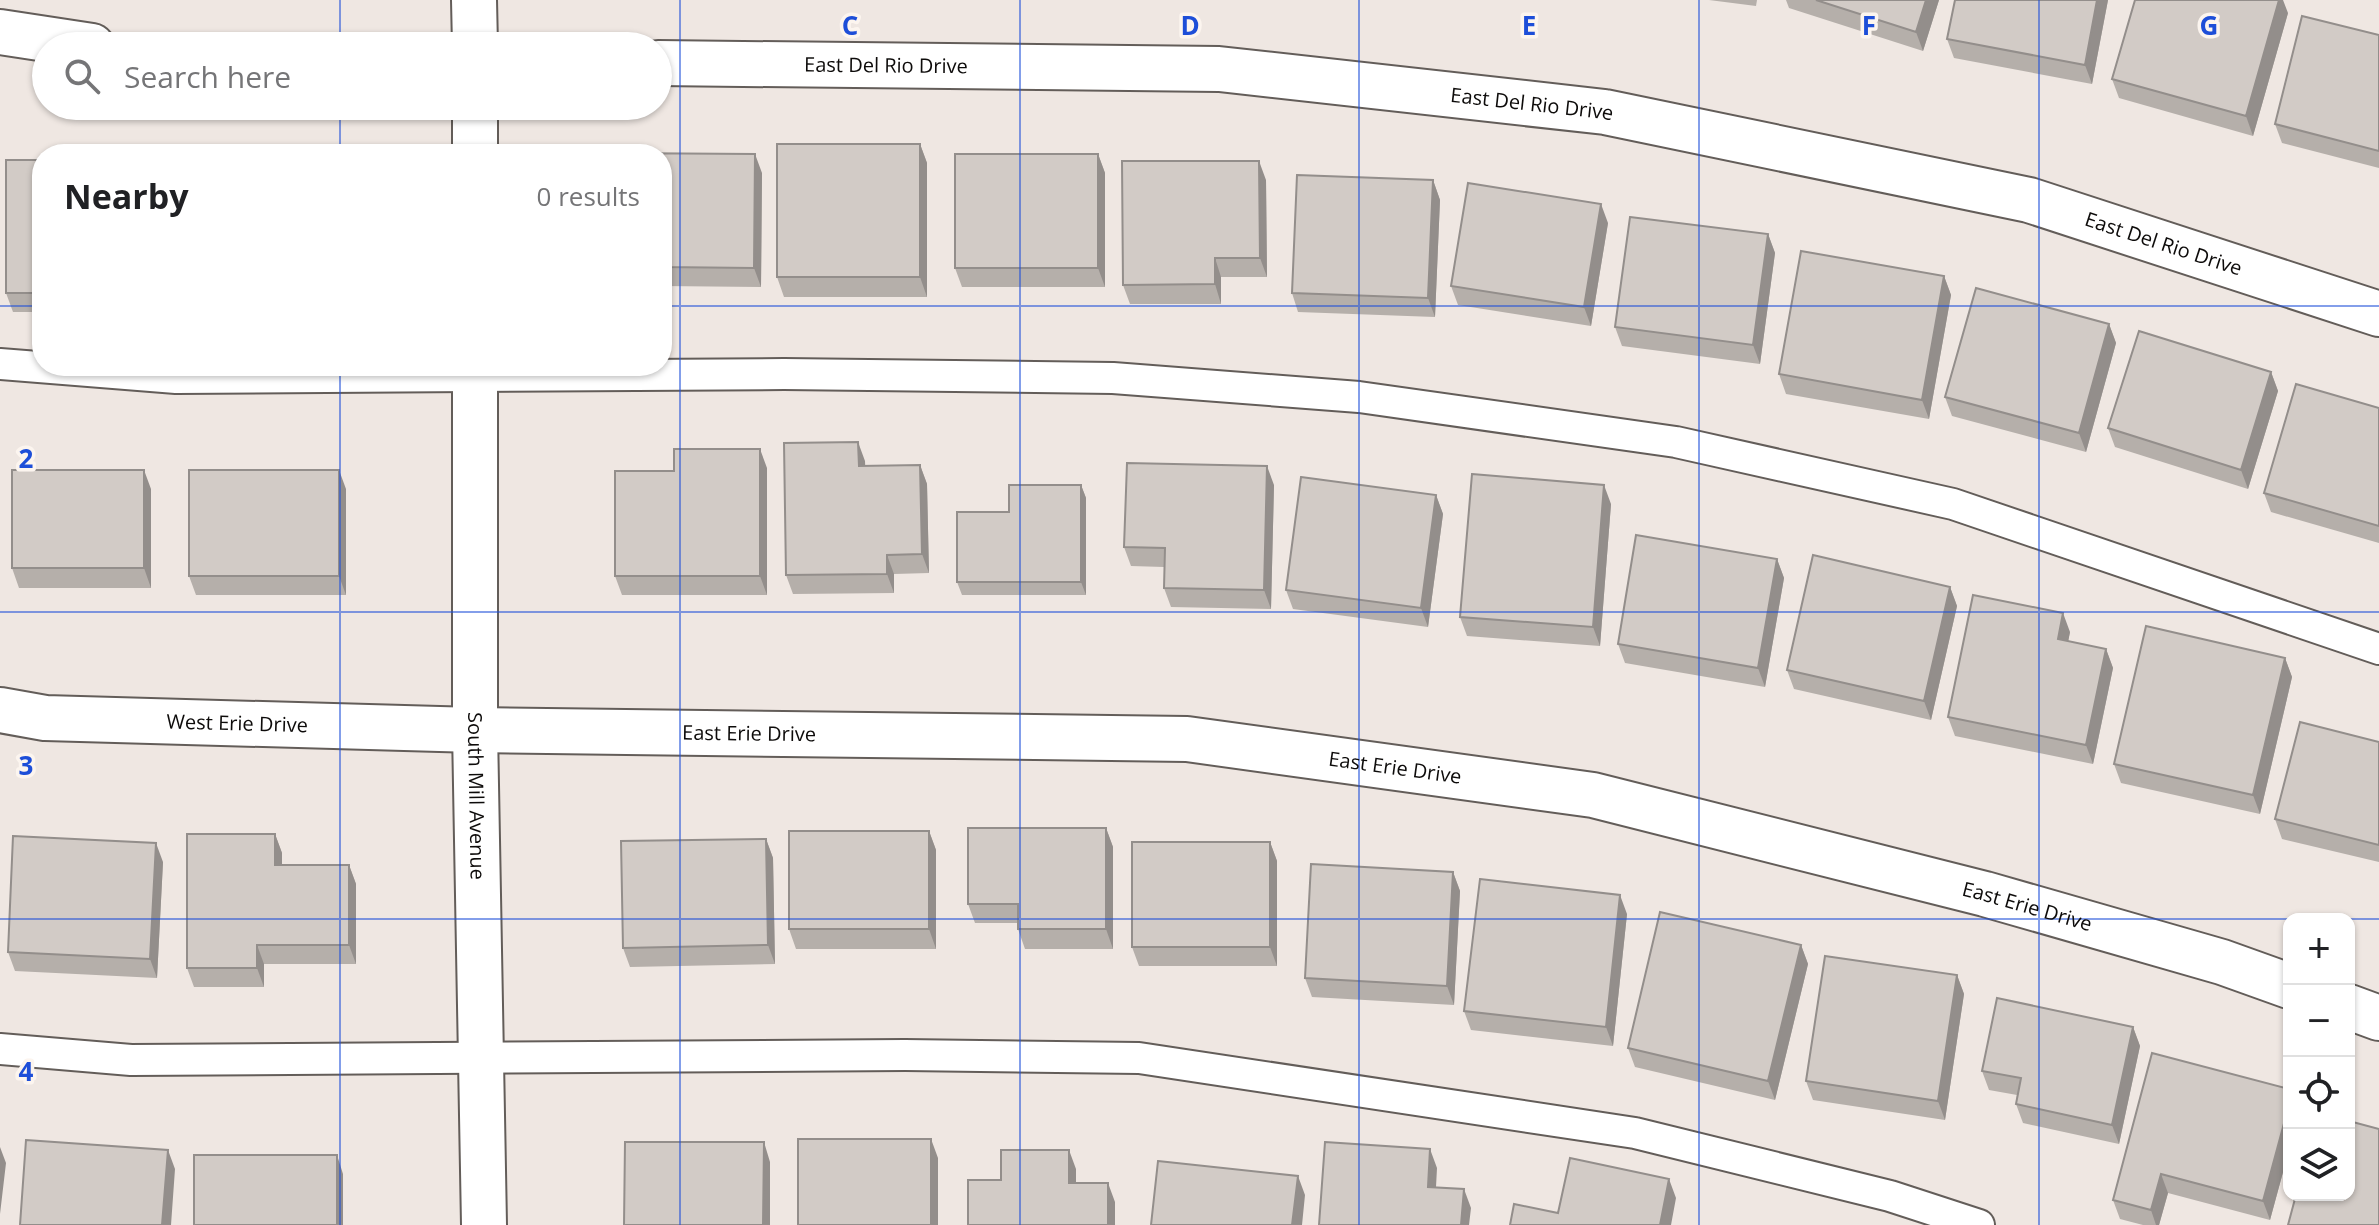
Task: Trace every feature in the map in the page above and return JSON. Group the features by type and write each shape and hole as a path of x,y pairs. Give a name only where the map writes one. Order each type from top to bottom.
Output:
{"street":[{"path":"474,0 475,32"},
{"path":"0,32 32,37"},
{"name":"East Del Rio Drive","path":"672,63 1219,69 1605,112 2029,200 2379,314"},
{"path":"475,120 475,144"},
{"name":"South Mill Avenue","path":"475,376 475,730 484,1225"},
{"name":"West Erie Drive","path":"0,710 45,718 475,730"},
{"name":"East Erie Drive","path":"475,730 1187,739 1593,795 1985,894 2222,962 2286,985"},
{"path":"2355,1009 2379,1018"}],"lane":[{"path":"0,364 32,367"},
{"path":"672,373 1113,378 1359,397 1661,440 1953,504 2379,649"},
{"path":"151,376 276,376"},
{"path":"0,1049 131,1060 905,1055 1139,1058 1635,1133 1890,1196 1979,1225"}],"building":[{"path":"1816,0 1926,0 1916,32"},
{"path":"1955,0 2097,0 2085,65 1947,39"},
{"path":"2135,0 2279,0 2246,116 2112,79"},
{"path":"2302,16 2379,35 2379,151 2275,124"},
{"path":"777,144 920,144 920,277 777,277"},
{"path":"672,153 755,154 754,268 672,267"},
{"path":"955,154 1098,154 1098,268 955,268"},
{"path":"6,160 32,160 32,293 6,293"},
{"path":"1122,161 1259,161 1260,258 1215,258 1215,284 1123,285"},
{"path":"1297,175 1433,180 1428,298 1292,293"},
{"path":"1468,183 1601,204 1584,307 1451,286"},
{"path":"1630,217 1768,234 1753,345 1615,327"},
{"path":"1801,251 1944,276 1922,400 1779,374"},
{"path":"1976,288 2109,324 2079,433 1945,397"},
{"path":"2139,331 2271,372 2241,470 2108,428"},
{"path":"2296,384 2379,408 2379,526 2264,493"},
{"path":"858,442 859,466 920,465 922,554 887,555 887,574 786,575 784,443"},
{"path":"674,449 760,449 760,576 615,576 615,471 674,471"},
{"path":"1127,463 1267,466 1264,590 1164,588 1165,548 1124,547"},
{"path":"12,470 144,470 144,568 12,568"},
{"path":"189,470 339,470 339,576 189,576"},
{"path":"1472,474 1604,485 1593,627 1460,617"},
{"path":"1301,477 1436,495 1421,608 1286,590"},
{"path":"1009,485 1081,485 1081,582 957,582 957,512 1009,512"},
{"path":"1636,535 1777,559 1758,668 1618,644"},
{"path":"1813,555 1950,587 1924,701 1787,670"},
{"path":"1973,595 2063,613 2058,639 2106,649 2086,745 1948,717"},
{"path":"2146,626 2285,658 2253,795 2114,764"},
{"path":"2300,722 2379,742 2379,845 2275,819"},
{"path":"968,828 1106,828 1106,929 1018,929 1018,904 968,904"},
{"path":"789,831 929,831 929,929 789,929"},
{"path":"187,834 275,834 275,865 349,865 349,945 257,945 257,968 187,968"},
{"path":"13,836 156,843 150,959 8,952"},
{"path":"766,839 768,945 623,948 621,841"},
{"path":"1132,842 1270,842 1270,947 1132,947"},
{"path":"1311,864 1453,872 1447,986 1305,978"},
{"path":"1480,879 1620,895 1606,1027 1464,1011"},
{"path":"1660,912 1801,945 1768,1081 1628,1048"},
{"path":"1825,956 1957,975 1938,1101 1806,1081"},
{"path":"1997,998 2133,1027 2112,1125 2016,1104 2021,1078 1982,1071"},
{"path":"2152,1053 2283,1087 2283,1127 2263,1201 2161,1174 2151,1210 2113,1200"},
{"path":"2355,1123 2379,1129 2379,1225 2288,1225 2294,1201 2355,1201"},
{"path":"798,1139 931,1139 931,1225 798,1225"},
{"path":"26,1140 168,1150 162,1225 20,1225"},
{"path":"625,1142 764,1142 763,1225 624,1225"},
{"path":"1325,1142 1430,1149 1428,1187 1464,1189 1461,1225 1319,1225"},
{"path":"1001,1150 1069,1150 1069,1183 1108,1183 1108,1225 968,1225 968,1180 1001,1180"},
{"path":"194,1155 337,1155 337,1225 194,1225"},
{"path":"1570,1158 1669,1179 1660,1225 1510,1225 1514,1204 1558,1213"},
{"path":"1158,1161 1298,1176 1292,1225 1151,1225"}]}
